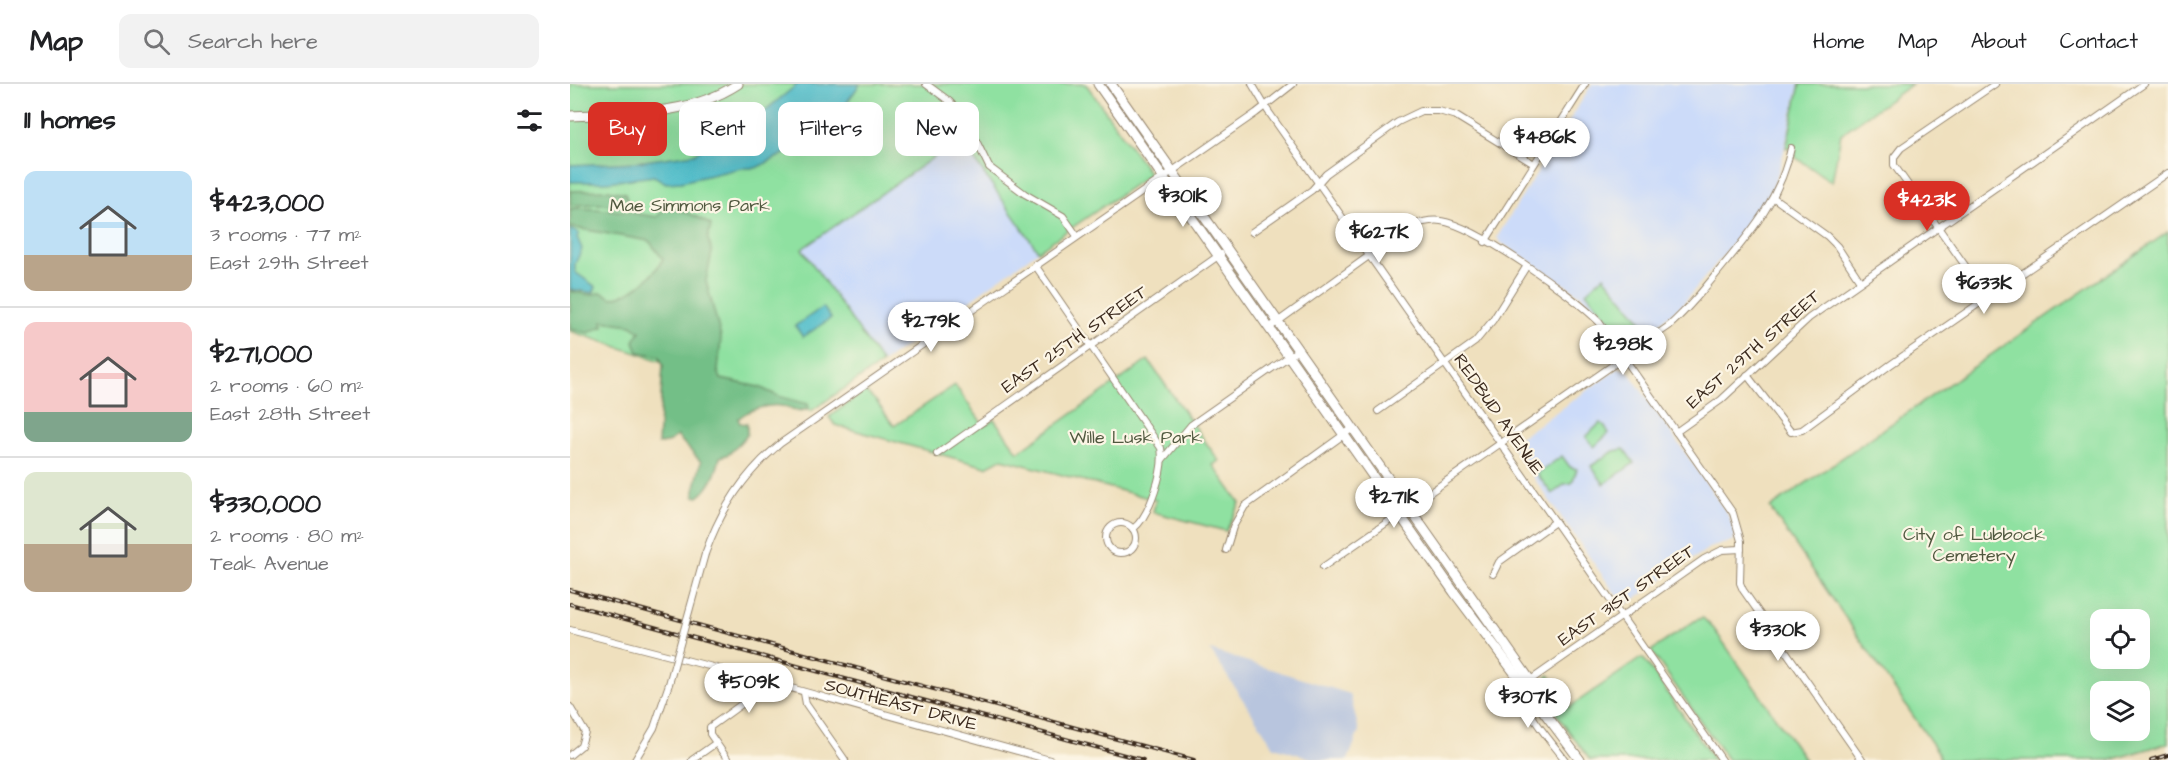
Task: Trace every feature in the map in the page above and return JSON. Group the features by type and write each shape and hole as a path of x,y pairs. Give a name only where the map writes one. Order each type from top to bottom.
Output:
{"main road":[{"path":"570,116 679,109 711,99 738,84"},
{"path":"1098,84 1399,513 1526,683"},
{"path":"1111,84 1409,506 1541,706 1580,760"}],"street":[{"path":"926,84 949,101 965,118 989,167 1025,194 1064,216 1077,236"},
{"name":"REDBUD AVENUE","path":"1252,84 1318,183 1722,760"},
{"path":"635,760 654,728 715,526 732,497 769,453 1293,84"},
{"path":"1988,298 1894,165 1894,157 1901,148 1995,84"},
{"name":"EAST 29TH STREET","path":"1676,432 1716,404 1809,318 2144,84"},
{"path":"1485,242 1583,85"},
{"path":"1252,232 1312,190 1326,174 1404,118 1429,110 1448,113 1463,119 1534,164"},
{"path":"1323,567 1669,326 1689,307 1756,226 1774,198 1791,148"},
{"path":"1748,375 1793,432 1802,430 2168,173"},
{"path":"1774,198 1827,236 1837,246 1860,281"},
{"path":"1269,328 1409,227 1432,220 1459,226 1527,267 1586,308 1599,322 1733,513 1740,536 1740,583 1743,590 1862,760"},
{"name":"EAST 25TH STREET","path":"937,454 1228,249"},
{"path":"1035,265 1158,443 1162,460"},
{"path":"1378,411 1446,364 1484,332 1527,267"},
{"path":"1133,529 1148,511 1162,460 1191,426 1298,350"},
{"path":"1226,550 1233,527 1245,506 1353,428"},
{"path":"1493,574 1499,562 1555,522"},
{"path":"1122,523 1133,529 1136,539 1131,550 1120,554 1110,549 1106,537 1113,526 1122,523"},
{"name":"EAST 31ST STREET","path":"1526,683 1713,553 1741,549"},
{"name":"SOUTHEAST DRIVE","path":"570,630 755,678 1028,757 1050,760"},
{"path":"728,760 710,734 710,727 746,701 755,678"},
{"path":"1526,683 1522,695 1529,710 1565,760"},
{"path":"804,693 806,704 845,760"},
{"path":"570,706 585,732 581,746 570,755"},
{"path":"581,723 588,718"},
{"path":"692,760 716,743"}],"shaded area":[{"path":"1592,84 1799,84 1781,163 1774,185 1759,212 1681,306 1629,346 1624,344 1601,314 1579,294 1500,242 1497,237"},
{"path":"934,156 972,156 1038,251 882,363 801,249"},
{"path":"1619,368 1628,371 1727,513 1736,534 1733,541 1709,548 1624,606 1512,447 1515,441"},
{"path":"1210,650 1350,694 1359,731 1348,760 1317,760 1274,747"}],"green space":[{"name":"Mae Simmons Park","path":"570,84 1086,84 1150,174 1038,251 972,156 979,156 979,102 895,102 895,156 936,156 802,249 882,363 811,411 570,331"},
{"path":"1800,84 1912,84 1841,134 1832,182 1795,157 1796,150 1786,148"},
{"path":"608,190 625,193 628,201 620,207 602,204 570,205 570,191"},
{"path":"665,208 689,214 711,225 708,239 712,252 706,281 721,337 718,371 721,379 759,387 778,396 808,404 809,408 801,411 781,406 764,407 752,410 738,419 740,423 747,424 747,435 729,454 720,457 712,479 698,497 694,496 694,491 701,462 677,436 667,443 658,444 663,365 659,356 638,352 634,341 640,331 631,325 602,321 603,326 588,333 570,329 570,291 591,295 601,292 612,298 620,296 642,284 663,259 649,241 570,227 570,209 612,210 657,217"},
{"name":"City of Lubbock Cemetery","path":"2168,232 2168,743 2111,760 1940,760 1938,752 1770,508"},
{"path":"1604,276 1647,328 1628,343 1586,292"},
{"name":"Wille Lusk Park","path":"1148,360 1219,461 1213,465 1240,503 1226,531 1153,512 1156,500 1001,459 986,467 835,425 829,417 865,391 876,401 894,426 955,385 984,426 994,419 1018,452"},
{"path":"1600,423 1609,433 1594,447 1586,437"},
{"path":"1624,449 1634,463 1604,484 1591,466 1614,451"},
{"path":"1562,456 1570,467 1577,469 1572,483 1565,484 1552,494 1537,474"},
{"path":"1703,618 1714,629 1805,760 1728,760 1651,651 1696,620"},
{"path":"1641,658 1644,659 1714,760 1590,760 1540,692 1540,684 1549,675 1569,704 1568,708"}],"water":[{"path":"798,84 860,84 847,102 778,102 778,156 780,156 756,168 741,168 681,182 666,183 654,176 607,182 570,182 570,165 636,162 680,156 766,156 766,110"},
{"path":"570,229 579,233 577,237 582,249 575,264 575,272 596,287 593,293 570,289"},
{"path":"823,307 831,318 803,337 795,326"}],"railway":[{"path":"570,590 1194,760"},
{"path":"570,604 1143,760"},
{"path":"2151,760 2168,755"}]}
